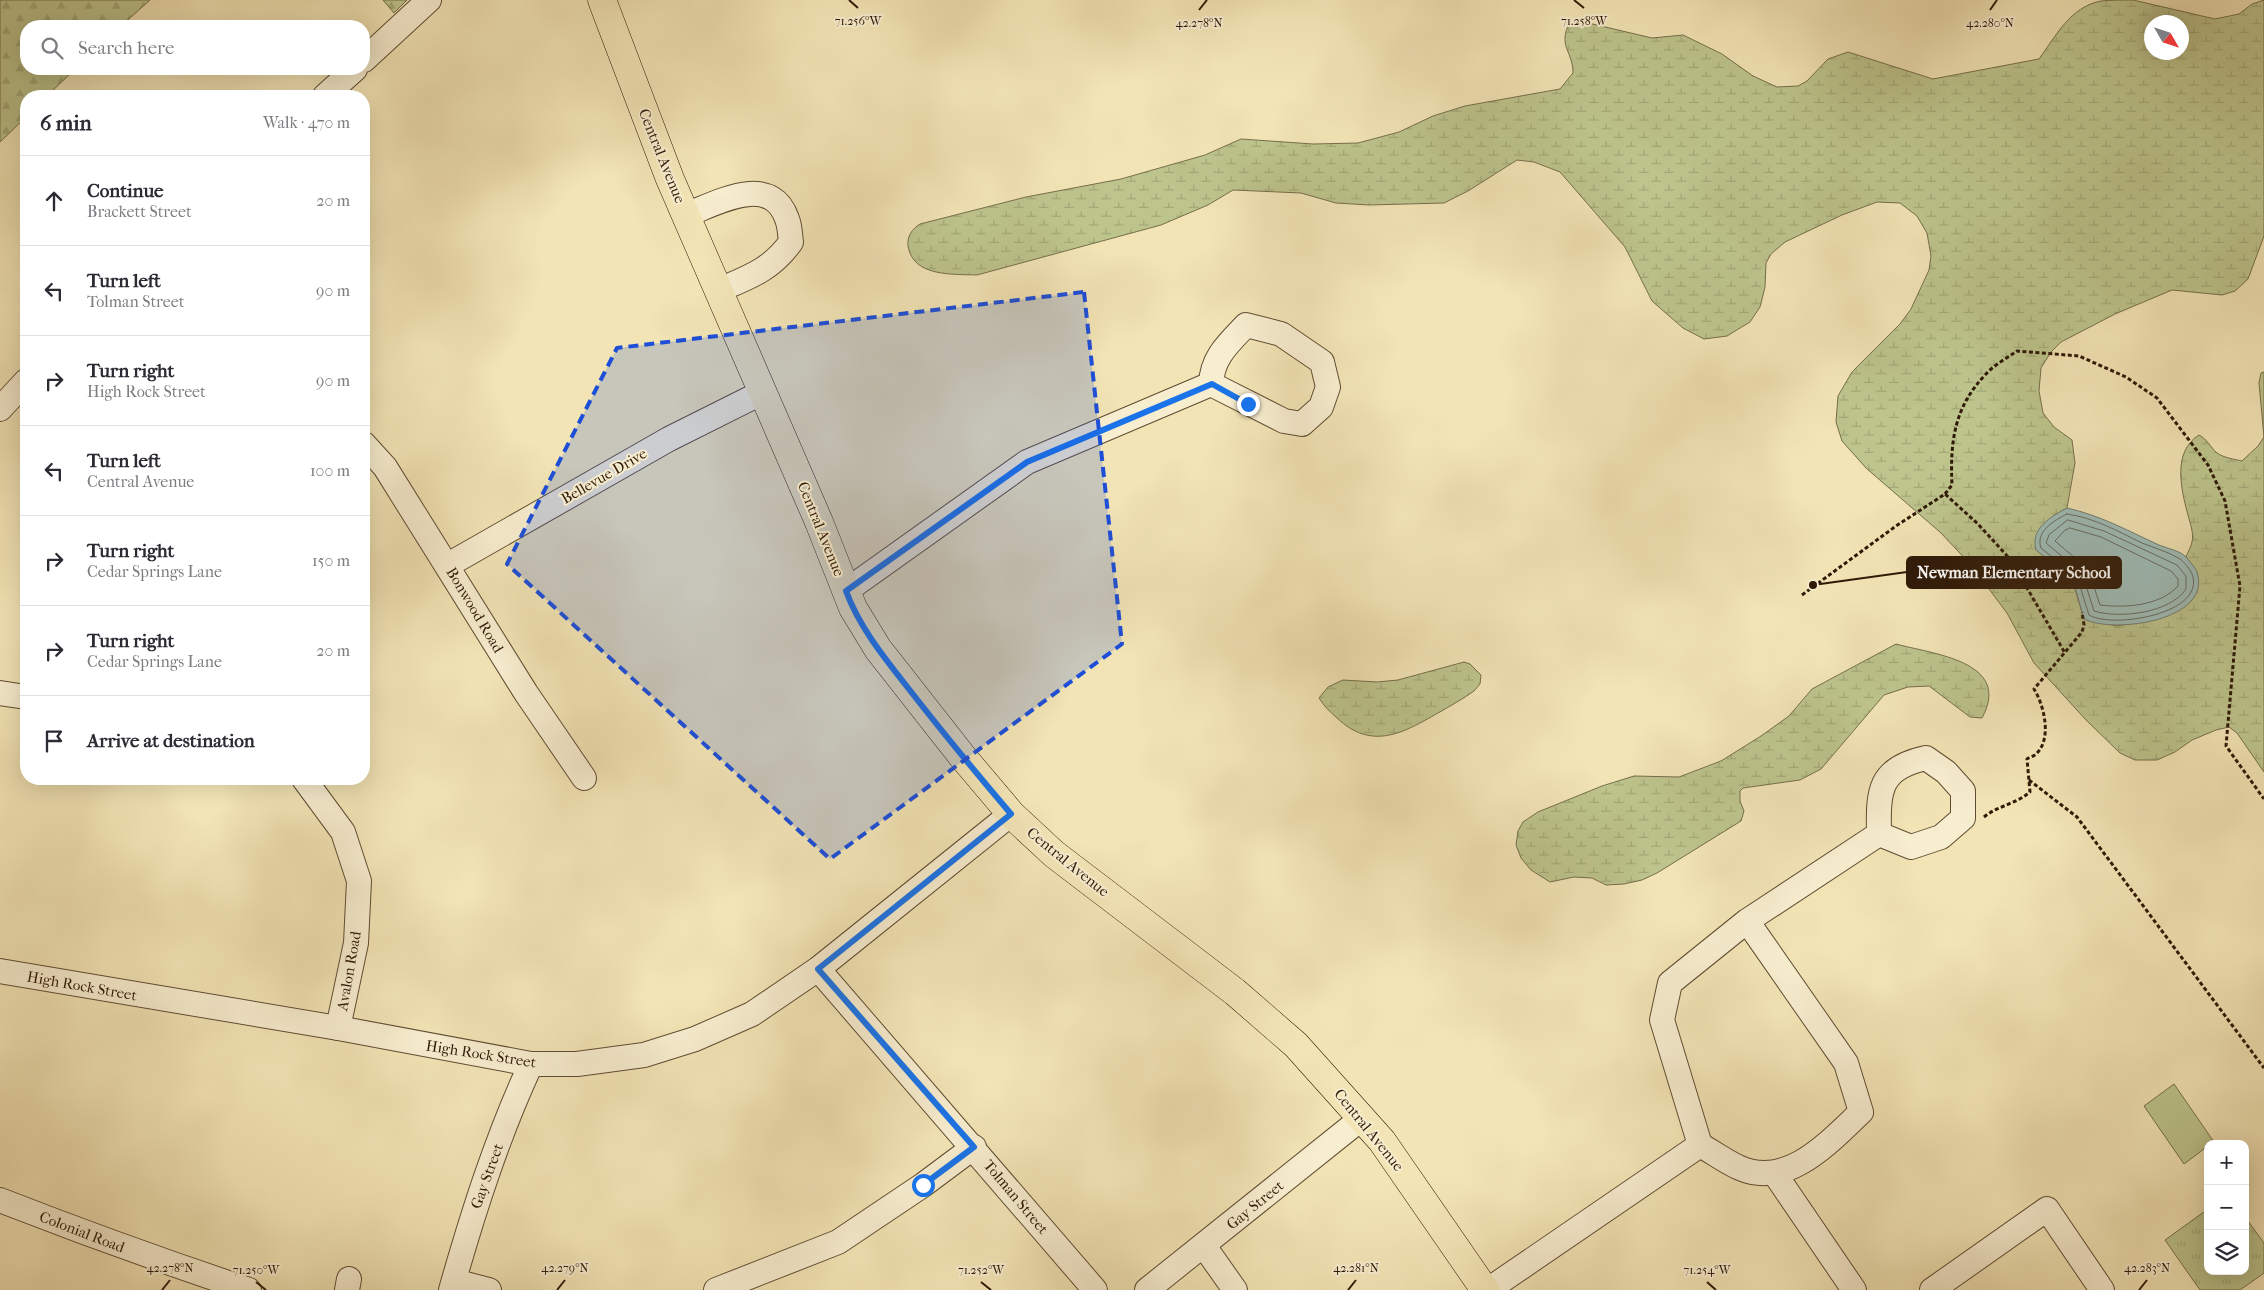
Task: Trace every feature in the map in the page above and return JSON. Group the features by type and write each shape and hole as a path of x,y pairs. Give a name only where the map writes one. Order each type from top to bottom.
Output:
{"main road":[{"name":"Central Avenue","path":"602,0 686,215 763,392 852,608 878,650 962,756 1011,814 1054,854 1248,1004 1296,1045 1362,1118 1397,1162 1486,1290"}],"street":[{"path":"370,54 429,0"},
{"path":"331,90 348,75"},
{"path":"686,215 741,194 761,193 779,204 788,219 791,242 780,258 760,273 719,290"},
{"path":"1246,325 1281,334 1322,362 1328,387 1321,407 1302,424 1284,421 1212,384 1212,370 1221,351 1246,325"},
{"path":"846,591 1027,462 1212,384"},
{"path":"0,409 20,387"},
{"name":"Bellevue Drive","path":"448,565 669,439 763,392"},
{"name":"Bonwood Road","path":"370,451 385,467 448,565 526,693 584,778"},
{"path":"0,693 20,696"},
{"name":"Avalon Road","path":"308,785 343,832 359,881 356,943 338,1028"},
{"name":"High Rock Street","path":"0,972 338,1028 531,1064 577,1064 644,1056 695,1039 752,1014 818,969 1011,814"},
{"path":"1747,921 1846,1063 1861,1112 1816,1154 1775,1174 1741,1169 1700,1145 1662,1020 1670,983 1747,921 1879,834"},
{"name":"Tolman Street","path":"818,969 974,1147 1095,1290"},
{"name":"Gay Street","path":"453,1285 471,1221 515,1098 531,1064"},
{"name":"Gay Street","path":"1147,1290 1362,1118"},
{"path":"1486,1290 1700,1145"},
{"path":"716,1290 838,1242 923,1185 974,1147"},
{"path":"1775,1174 1854,1290"},
{"name":"Colonial Road","path":"0,1200 124,1249 166,1260 249,1290"},
{"path":"1932,1290 2047,1209 2102,1290"},
{"path":"1204,1246 1235,1290"},
{"path":"453,1285 489,1290"}],"path":[{"path":"1802,596 1896,526 1945,494 1952,486 1951,456 1959,412 1986,374 2017,351 2079,356 2126,377 2157,398 2208,465 2225,501 2240,586 2226,746 2264,799"},
{"path":"1945,494 1978,524 2010,559 2065,652"},
{"path":"1980,823 1990,812 2009,806 2030,792 2027,759 2038,753 2045,736 2042,708 2034,689 2082,632 2084,619 2082,612"},
{"path":"2029,780 2077,817 2264,1068"}],"highlighted area":[{"path":"1084,292 1122,644 830,859 507,564 617,348"}],"green space":[{"path":"0,0 150,0 128,20 20,20 20,75 69,75 53,90 20,90 20,123 0,142"},
{"path":"383,0 407,0 394,13"},
{"path":"2133,0 2215,19 2239,14 2252,4 2264,0 2264,236 2248,279 2235,291 2222,295 2172,290 2115,314 2061,342 2051,352 2041,368 2039,391 2043,413 2054,427 2072,440 2075,463 2067,508 2053,516 2084,619 2117,626 2162,618 2197,572 2186,557 2192,544 2192,528 2181,483 2182,461 2190,442 2199,435 2220,455 2242,461 2258,446 2264,437 2264,772 2237,733 2229,727 2192,740 2175,752 2157,760 2135,760 2120,753 2086,720 2034,663 2007,613 1971,565 1941,533 1866,468 1842,441 1836,422 1838,396 1852,372 1900,324 1911,309 1929,270 1931,256 1927,233 1917,216 1900,203 1877,202 1842,215 1785,242 1771,254 1766,263 1765,287 1760,307 1750,322 1727,336 1704,339 1683,328 1652,301 1625,247 1560,172 1534,162 1517,160 1468,191 1444,203 1369,205 1336,203 1301,193 1233,190 1208,205 1161,225 977,275 946,274 925,269 911,256 908,246 908,239 911,233 920,224 1026,197 1121,179 1205,155 1241,139 1313,144 1358,143 1399,132 1433,116 1465,106 1560,89 1573,73 1565,39 1568,26 1584,22 1652,38 1683,35 1722,54 1753,76 1777,87 1798,86 1807,81 1828,59 1848,52 1933,79 2039,59 2072,16 2090,4 2101,1"},
{"path":"2264,372 2264,437 2259,383 2261,373"},
{"path":"1896,644 1947,657 1964,663 1978,672 1987,684 1989,699 1982,718 1970,717 1929,686 1908,687 1884,695 1821,769 1800,780 1743,788 1740,791 1740,801 1744,811 1741,821 1657,873 1642,880 1606,885 1592,878 1574,877 1550,882 1531,870 1521,858 1516,845 1518,831 1523,822 1538,812 1602,786 1634,776 1679,777 1721,761 1789,716 1812,689"},
{"path":"1464,662 1470,664 1481,675 1480,684 1474,691 1412,727 1388,735 1375,736 1363,734 1350,728 1332,713 1319,698 1328,687 1343,680 1377,682 1398,680"},
{"path":"2174,1084 2213,1140 2204,1140 2204,1149 2184,1164 2144,1106"},
{"path":"2204,1212 2204,1275 2249,1275 2249,1222 2264,1243 2264,1273 2240,1290 2200,1290 2165,1240"}],"water":[{"path":"2067,508 2103,519 2184,555 2197,572 2198,589 2190,602 2176,612 2157,620 2137,624 2116,625 2084,619 2073,580 2036,550 2036,536 2043,524"}],"place":[{"name":"Newman Elementary School","path":"1813,585"}],"route":[{"path":"923,1185 974,1147 818,969 1011,814 962,756 878,650 852,608 846,591 1027,462 1212,384 1248,404"}]}
